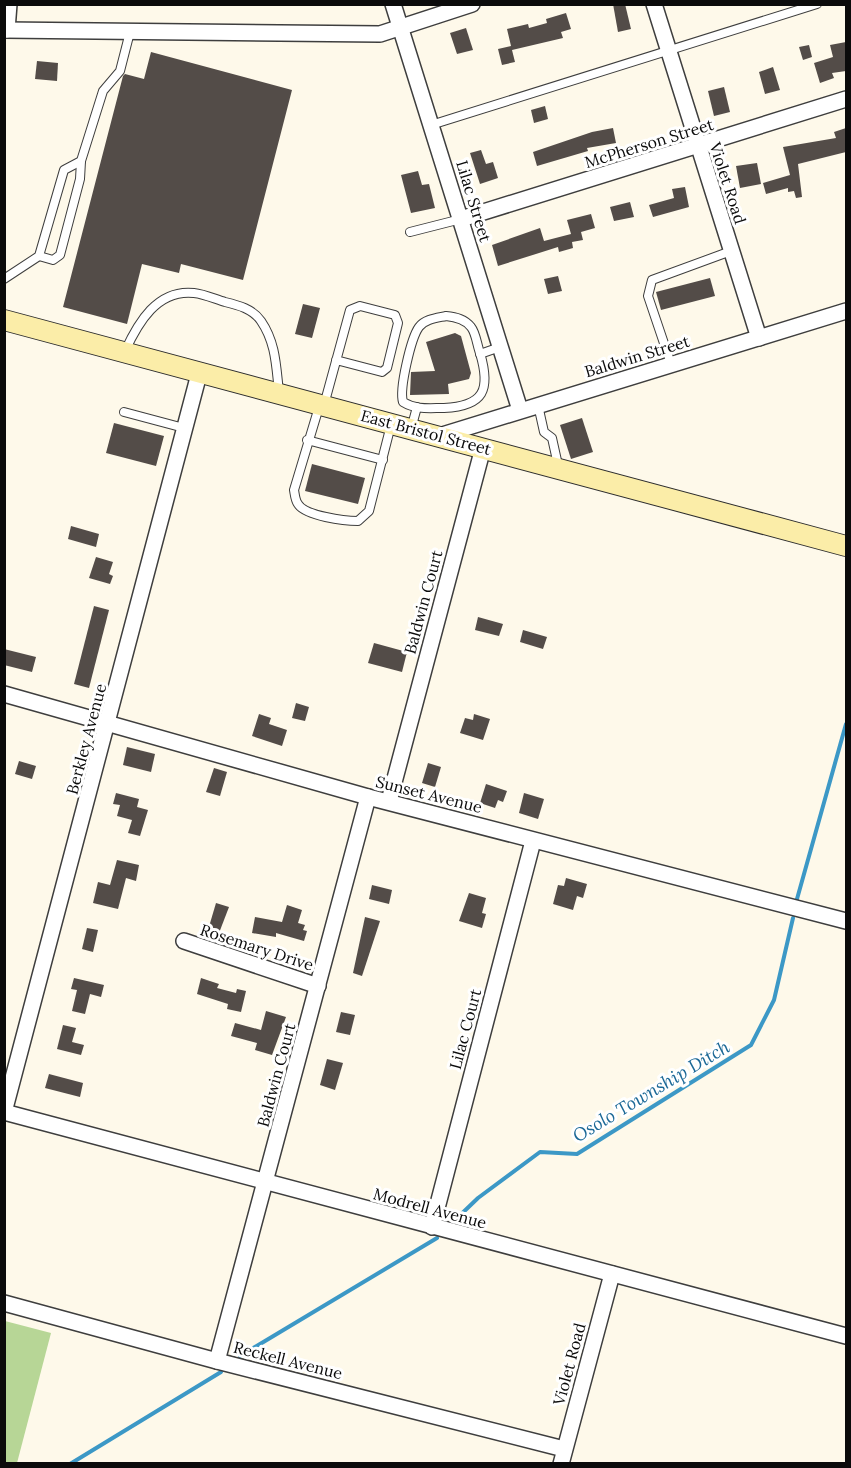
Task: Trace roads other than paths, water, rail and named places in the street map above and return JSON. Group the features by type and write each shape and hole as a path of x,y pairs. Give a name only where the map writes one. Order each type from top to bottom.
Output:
{"main road":[{"name":"East Bristol Street","path":"4,320 846,546"}],"street":[{"path":"9,4 6,30 380,34 472,4"},
{"name":"Lilac Street","path":"393,4 519,410"},
{"name":"Violet Road","path":"654,4 759,338"},
{"name":"McPherson Street","path":"461,219 846,99"},
{"name":"Baldwin Street","path":"439,436 846,311"},
{"name":"Berkley Avenue","path":"4,1112 109,723 199,374"},
{"name":"Baldwin Court","path":"389,801 483,448"},
{"name":"Sunset Avenue","path":"4,694 368,797 846,921"},
{"name":"Baldwin Court","path":"217,1361 368,797"},
{"name":"Lilac Court","path":"432,1227 533,840"},
{"name":"Rosemary Drive","path":"184,941 318,986"},
{"name":"Modrell Avenue","path":"4,1112 266,1184 846,1336"},
{"name":"Violet Road","path":"562,1456 612,1274"},
{"name":"Reckell Avenue","path":"4,1303 562,1456"}],"lane":[{"path":"431,125 817,4"},
{"path":"39,256 53,260 60,255 80,179 81,161 103,92 120,71 130,32"},
{"path":"4,279 39,256 64,170 81,161"},
{"path":"410,232 461,219"},
{"path":"671,364 648,296 652,280 731,251"},
{"path":"125,352 136,326 147,311 170,296 193,292 243,307 260,318 274,344 279,393"},
{"path":"336,360 382,372 387,368 398,323 395,315 360,306 350,310 322,404 307,440 294,490 296,503 303,510 358,521 369,511 391,423"},
{"path":"456,317 472,328 480,354 486,373 485,383 477,400 459,407 417,407 403,402 401,396 412,343 420,326 436,318 456,317"},
{"path":"480,354 500,347"},
{"path":"538,405 544,432 552,438 558,467"},
{"path":"411,429 417,407"},
{"path":"124,412 184,429"},
{"path":"307,440 383,460"}],"waterway":[{"name":"Osolo Township Ditch","path":"797,899 846,724"},
{"name":"Osolo Township Ditch","path":"453,1222 478,1198 540,1152 577,1154 751,1045 774,1000 793,918"},
{"name":"Osolo Township Ditch","path":"240,1356 437,1238"},
{"name":"Osolo Township Ditch","path":"70,1464 221,1372"}]}
